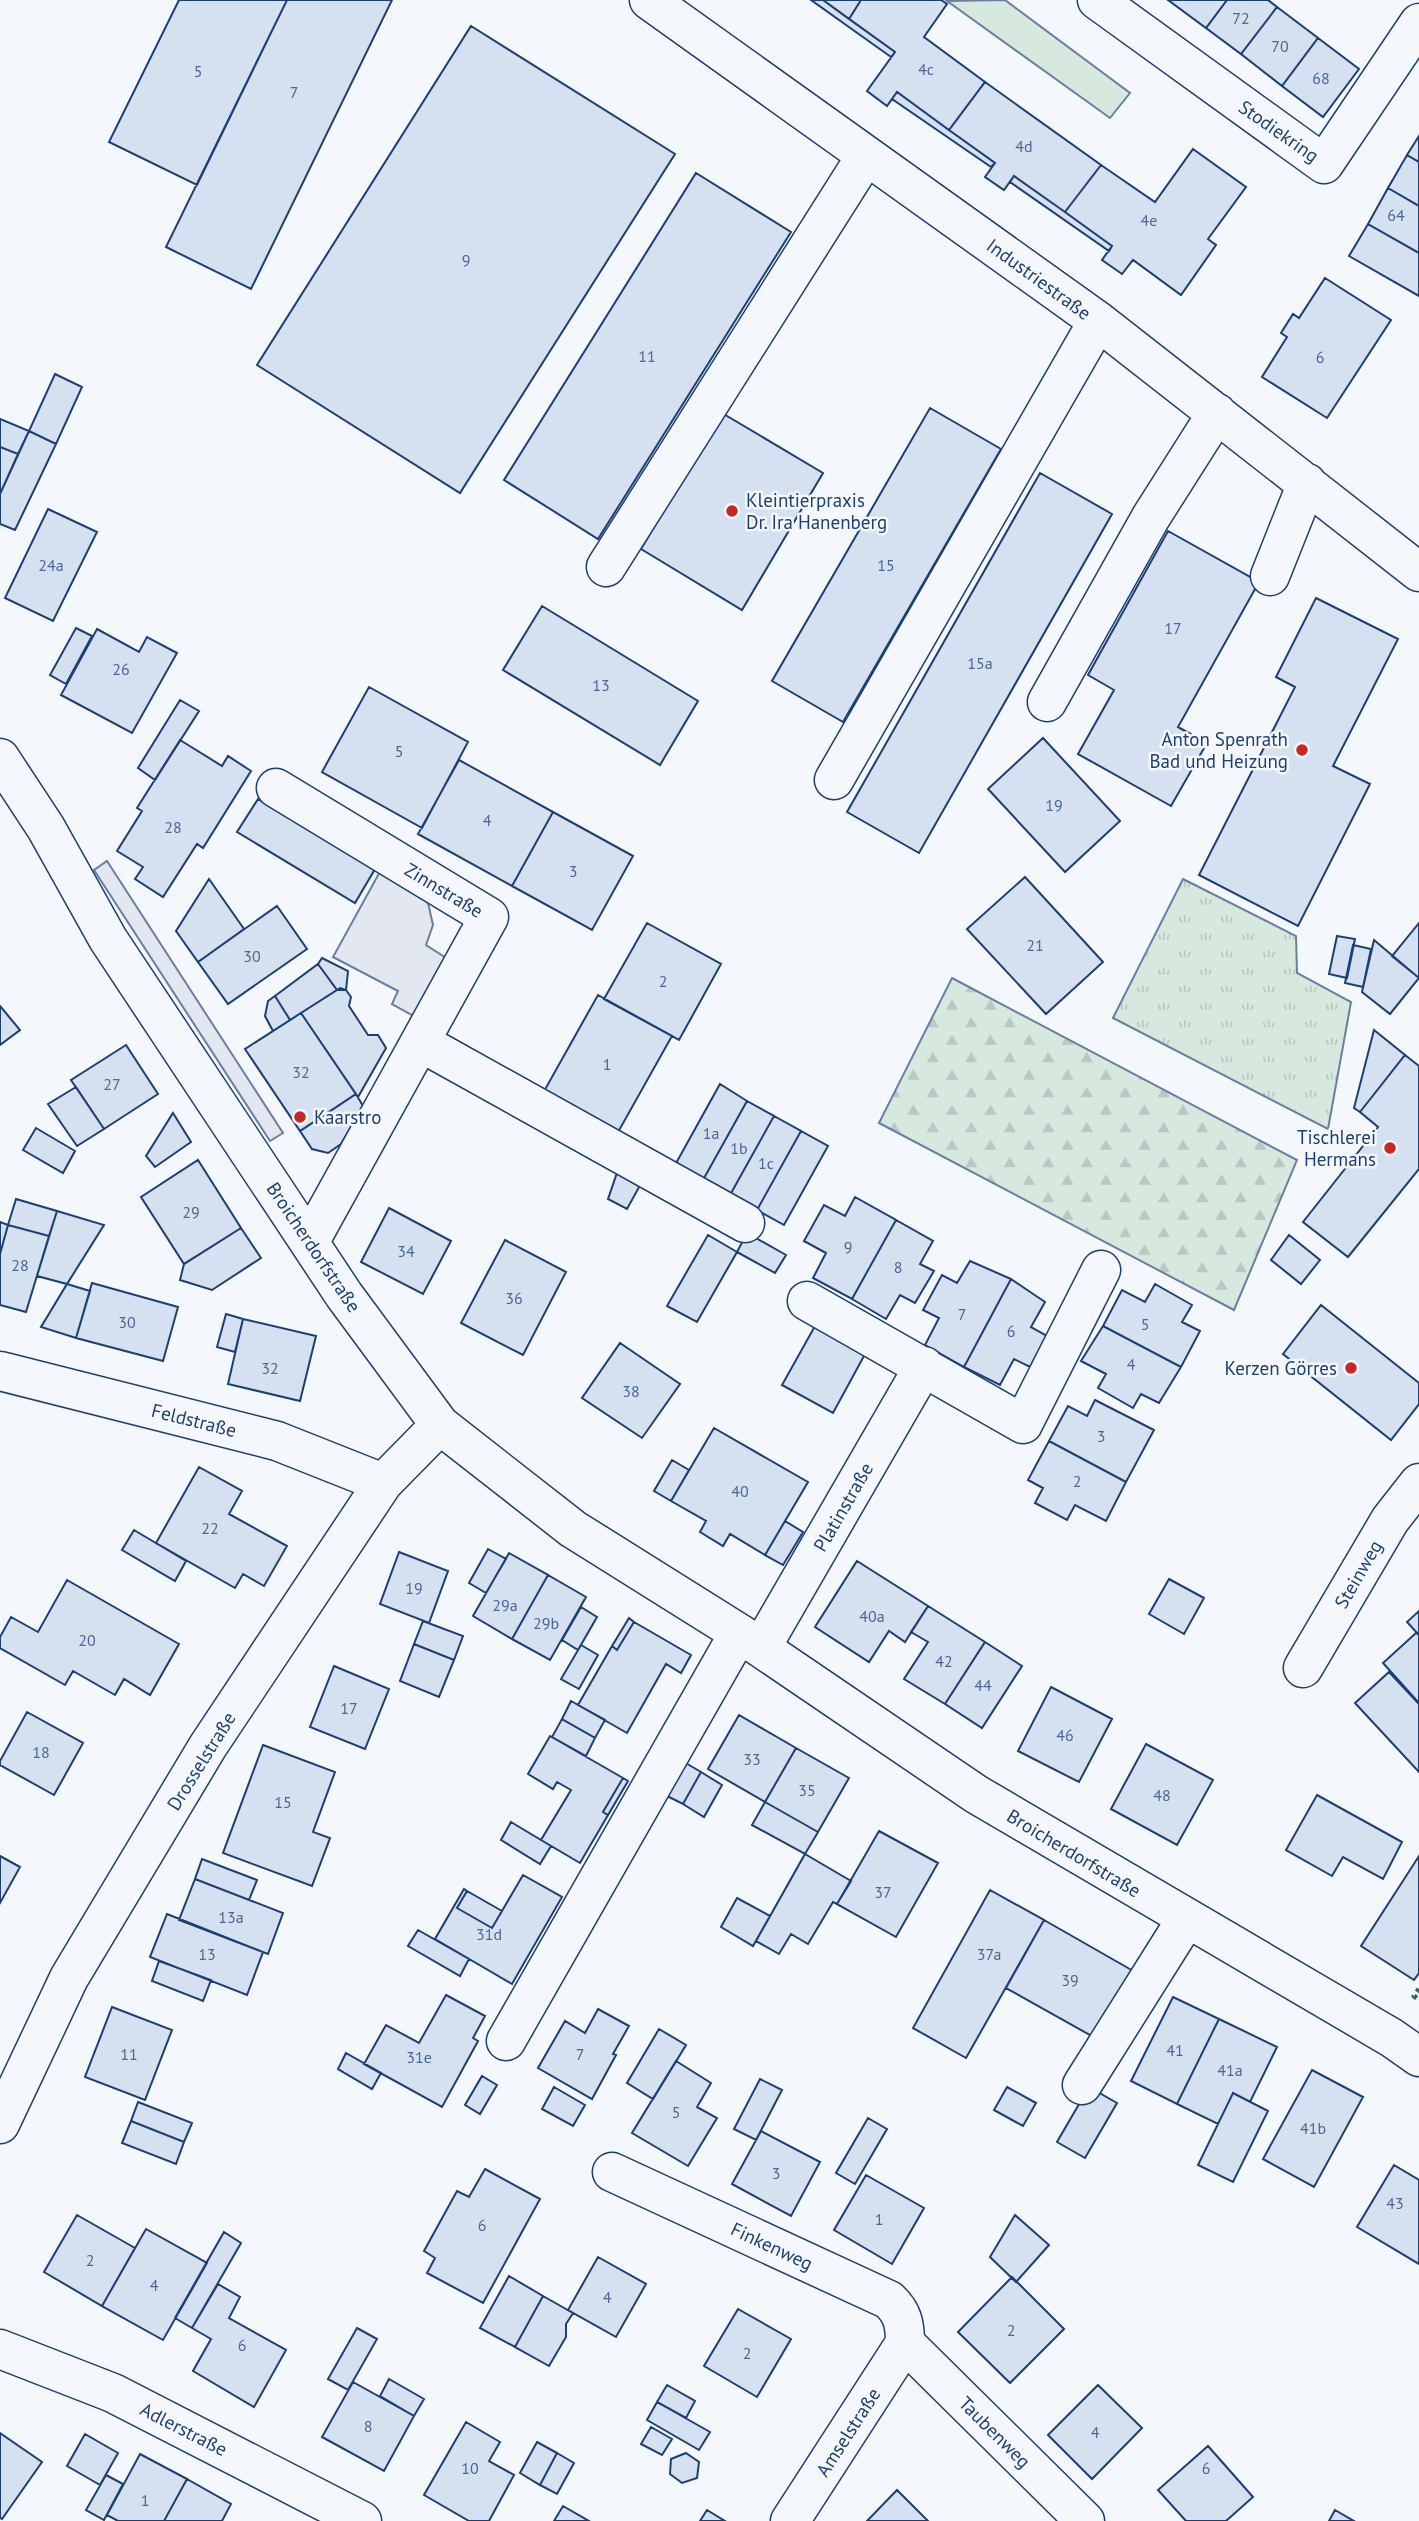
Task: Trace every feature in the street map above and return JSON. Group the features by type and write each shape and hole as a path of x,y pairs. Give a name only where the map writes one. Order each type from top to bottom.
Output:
{"street":[{"name":"Industriestraße","path":"649,0 1098,321 1419,572"},
{"name":"Stodiekring","path":"1097,0 1324,164 1419,23"},
{"path":"606,567 866,156"},
{"path":"834,780 1098,321"},
{"path":"1047,702 1150,517 1217,413"},
{"path":"1270,576 1307,483"},
{"name":"Broicherdorfstraße","path":"0,758 46,828 108,939 344,1294 440,1425 573,1529 750,1641 976,1794 1392,2038 1419,2057"},
{"name":"Zinnstraße","path":"276,788 489,917 444,987 420,1042 310,1241"},
{"path":"420,1042 746,1223"},
{"path":"807,1301 1023,1424 1101,1270"},
{"name":"Platinstraße","path":"750,1641 925,1366"},
{"name":"Feldstraße","path":"0,1371 277,1441 383,1483"},
{"name":"Drosselstraße","path":"0,2124 69,1978 208,1746 383,1483 440,1425"},
{"name":"Steinweg","path":"1303,1668 1390,1520 1419,1483"},
{"path":"506,2041 750,1641"},
{"path":"1082,2085 1187,1918"},
{"name":"Finkenweg","path":"611,2172 889,2300 902,2316 905,2343"},
{"name":"Amselstraße","path":"790,2521 905,2343"},
{"name":"Taubenweg","path":"905,2343 1085,2521"},
{"name":"Adlerstraße","path":"0,2349 113,2393 362,2521"}],"green space":[{"path":"1005,0 1130,93 1110,118 947,1"},
{"path":"1183,879 1296,936 1297,973 1351,1002 1328,1129 1113,1018"},
{"path":"952,978 1297,1160 1234,1310 879,1123"}],"shaded area":[{"path":"107,861 283,1133 270,1141 94,870"},
{"path":"382,868 428,903 433,925 426,945 451,961 419,1019 392,1004 398,991 333,957"}],"building":[{"path":"179,0 287,0 197,185 109,142"},
{"path":"287,0 392,0 251,289 166,247"},
{"path":"811,0 823,0 895,52 891,57"},
{"path":"823,0 861,0 849,19"},
{"path":"861,0 941,0 947,4 924,37 985,82 949,130 897,92 887,106 867,91 895,52 849,19"},
{"path":"1168,0 1227,0 1206,28"},
{"path":"1227,0 1268,0 1277,7 1241,54 1206,28"},
{"path":"1277,7 1318,38 1282,86 1241,54"},
{"path":"471,26 675,154 460,493 257,365"},
{"path":"1318,38 1359,69 1323,117 1282,86"},
{"path":"985,82 1101,165 1065,212 1014,176 1004,190 985,177 995,163 949,130"},
{"path":"897,92 995,163 991,167 892,99"},
{"path":"1419,136 1419,162 1407,155"},
{"path":"1193,149 1246,187 1208,239 1216,245 1181,295 1133,260 1122,274 1102,260 1112,246 1065,212 1101,165 1155,202"},
{"path":"1407,155 1419,162 1419,206 1388,188"},
{"path":"696,173 791,232 598,539 504,480"},
{"path":"1014,176 1112,246 1109,251 1010,182"},
{"path":"1388,188 1419,206 1419,253 1368,224"},
{"path":"1368,224 1419,253 1419,296 1349,256"},
{"path":"1325,278 1391,320 1327,418 1262,377 1287,337 1281,333 1293,314 1299,318"},
{"path":"55,374 82,387 56,444 29,431"},
{"path":"930,408 1001,449 843,722 772,681"},
{"name":"Kleintierpraxis Dr. Ira Hanenberg","path":"722,413 823,473 742,610 641,549"},
{"path":"0,419 29,431 18,454 0,447"},
{"path":"29,431 56,444 15,530 0,524 0,494"},
{"path":"0,447 18,454 0,494"},
{"path":"1040,473 1112,514 919,853 847,812"},
{"path":"48,509 97,532 53,621 5,598"},
{"path":"1168,531 1259,582 1178,727 1207,743 1171,806 1078,754 1114,690 1088,675"},
{"name":"Anton Spenrath Bad und Heizung","path":"1316,598 1398,639 1333,766 1370,784 1298,926 1199,875 1295,687 1276,677"},
{"path":"542,606 698,701 660,765 503,670"},
{"path":"76,628 92,636 66,684 50,675"},
{"path":"97,629 139,652 147,637 177,653 132,733 61,695"},
{"path":"369,687 468,742 422,828 322,772"},
{"path":"180,700 199,711 155,780 138,768"},
{"path":"1043,738 1120,821 1065,872 988,789"},
{"path":"180,740 222,766 228,756 251,771 203,848 197,844 163,897 135,879 143,867 117,851 142,811 137,808"},
{"path":"459,760 553,812 512,886 418,834"},
{"path":"258,799 375,869 355,903 237,832"},
{"path":"553,812 633,856 592,930 512,886"},
{"path":"1025,877 1103,962 1046,1014 967,929"},
{"path":"209,879 244,929 198,962 176,931"},
{"path":"277,906 307,949 228,1004 198,962"},
{"path":"647,923 721,964 679,1040 604,999"},
{"path":"1419,923 1419,978 1392,956"},
{"path":"1337,936 1355,939 1347,978 1329,974"},
{"path":"1374,940 1419,978 1390,1014 1362,992"},
{"path":"1353,945 1371,949 1363,987 1345,983"},
{"path":"322,958 348,971 346,990 337,990 318,964"},
{"path":"318,964 337,990 290,1020 275,996"},
{"path":"340,988 346,990 351,997 349,1006 368,1035 378,1035 386,1048 358,1097 301,1013"},
{"path":"598,995 672,1036 617,1134 543,1093"},
{"path":"275,996 290,1020 273,1031 265,1016 268,1001"},
{"path":"0,1006 20,1030 0,1045"},
{"path":"301,1013 356,1094 300,1131 245,1049"},
{"path":"1374,1030 1405,1055 1360,1112 1354,1108"},
{"path":"126,1045 158,1094 104,1129 71,1080"},
{"name":"Tischlerei Hermans","path":"1405,1055 1419,1066 1419,1169 1348,1257 1303,1222 1378,1127 1360,1112"},
{"path":"720,1084 747,1101 703,1180 675,1165"},
{"path":"76,1087 104,1129 77,1146 48,1104"},
{"path":"356,1094 363,1106 341,1144 328,1153 312,1149 300,1131"},
{"path":"747,1101 774,1116 730,1195 703,1180"},
{"path":"173,1113 191,1142 155,1167 146,1156"},
{"path":"774,1116 801,1131 757,1210 730,1195"},
{"path":"36,1128 75,1151 63,1173 23,1150"},
{"path":"801,1131 828,1146 784,1225 757,1210"},
{"path":"198,1160 241,1228 184,1264 141,1197"},
{"path":"619,1167 643,1180 627,1209 608,1199"},
{"path":"855,1197 896,1220 852,1299 813,1278 826,1253 804,1241 824,1205 845,1216"},
{"path":"16,1199 57,1211 49,1236 8,1225"},
{"path":"389,1208 451,1241 423,1294 361,1262"},
{"path":"57,1211 104,1225 67,1284 37,1276"},
{"path":"896,1220 933,1241 920,1264 934,1271 915,1303 900,1295 886,1319 852,1299"},
{"path":"0,1222 8,1225 0,1254"},
{"path":"8,1225 49,1236 26,1312 0,1305 0,1254"},
{"path":"241,1228 261,1258 212,1290 180,1280 184,1264"},
{"path":"747,1233 786,1255 775,1273 737,1252"},
{"path":"708,1235 737,1252 697,1322 667,1306"},
{"path":"1289,1235 1320,1260 1301,1284 1271,1260"},
{"path":"505,1240 566,1272 523,1355 461,1323"},
{"path":"970,1261 1011,1279 964,1367 925,1345 939,1318 923,1310 942,1275 957,1283"},
{"path":"1011,1279 1045,1302 1031,1327 1047,1336 1030,1367 1014,1359 1000,1385 964,1367"},
{"path":"92,1283 178,1307 163,1361 76,1338"},
{"path":"67,1284 90,1291 76,1338 41,1327"},
{"path":"1155,1284 1192,1305 1182,1322 1200,1331 1181,1367 1103,1326 1122,1290 1145,1302"},
{"name":"Kerzen Görres","path":"1321,1305 1419,1383 1419,1404 1391,1440 1283,1354"},
{"path":"226,1314 243,1319 235,1352 217,1347"},
{"path":"820,1317 870,1345 833,1413 782,1385"},
{"path":"243,1319 316,1336 300,1401 228,1384"},
{"path":"1103,1326 1181,1367 1159,1403 1141,1394 1133,1408 1098,1388 1106,1374 1081,1361"},
{"path":"620,1343 680,1384 642,1438 582,1398"},
{"path":"1095,1400 1154,1430 1126,1482 1049,1441 1068,1406 1087,1416"},
{"path":"714,1428 808,1482 765,1555 730,1534 723,1546 700,1532 706,1521 671,1501"},
{"path":"1049,1441 1126,1482 1106,1521 1075,1505 1067,1520 1035,1503 1043,1488 1028,1480"},
{"path":"672,1460 689,1470 671,1501 654,1491"},
{"path":"199,1467 242,1491 229,1514 287,1546 264,1586 243,1574 235,1588 156,1543"},
{"path":"785,1521 803,1532 783,1565 765,1555"},
{"path":"134,1530 186,1561 175,1581 122,1550"},
{"path":"488,1549 506,1559 486,1593 469,1583"},
{"path":"399,1552 448,1571 429,1623 380,1604"},
{"path":"509,1553 548,1575 512,1639 473,1616"},
{"path":"857,1561 928,1606 905,1642 889,1631 869,1662 815,1627"},
{"path":"548,1575 586,1597 550,1660 512,1639"},
{"path":"1169,1579 1204,1598 1184,1634 1149,1614"},
{"path":"67,1580 179,1644 150,1695 124,1679 115,1695 73,1671 65,1685 0,1648 0,1637 11,1617 38,1632"},
{"path":"928,1606 985,1642 945,1704 904,1679 928,1642 911,1632"},
{"path":"581,1607 597,1617 578,1650 562,1640"},
{"path":"1419,1611 1419,1635 1407,1622"},
{"path":"629,1618 634,1622 617,1650 612,1646"},
{"path":"423,1621 463,1636 454,1660 414,1644"},
{"path":"634,1622 691,1655 681,1673 666,1664 627,1733 578,1705 612,1646 617,1650"},
{"path":"1416,1633 1419,1635 1419,1703 1383,1663"},
{"path":"985,1642 1022,1666 982,1728 945,1704"},
{"path":"414,1644 454,1660 439,1697 400,1681"},
{"path":"581,1645 598,1655 579,1689 561,1679"},
{"path":"334,1666 389,1689 365,1749 310,1727"},
{"path":"1389,1672 1419,1704 1419,1772 1355,1703"},
{"path":"1051,1687 1112,1719 1079,1782 1018,1751"},
{"path":"571,1701 605,1720 595,1738 562,1719"},
{"path":"27,1712 83,1743 54,1795 0,1765"},
{"path":"739,1715 796,1748 765,1802 708,1769"},
{"path":"562,1719 595,1738 586,1756 552,1737"},
{"path":"550,1736 623,1778 603,1812 608,1815 580,1863 541,1840 571,1790 557,1782 553,1789 528,1774"},
{"path":"1146,1744 1213,1780 1177,1845 1111,1809"},
{"path":"263,1745 335,1772 313,1832 330,1838 312,1886 223,1853"},
{"path":"796,1748 849,1778 818,1832 765,1802"},
{"path":"684,1762 701,1772 683,1804 665,1795"},
{"path":"701,1772 722,1785 704,1817 683,1804"},
{"path":"623,1778 628,1781 608,1815 603,1812"},
{"path":"1317,1795 1402,1842 1383,1879 1343,1857 1332,1876 1286,1850"},
{"path":"765,1802 818,1832 805,1854 752,1825"},
{"path":"511,1822 551,1846 540,1864 501,1840"},
{"path":"879,1831 938,1863 896,1937 837,1904"},
{"path":"805,1854 851,1881 837,1904 833,1902 808,1944 791,1934 779,1954 756,1941"},
{"path":"0,1856 20,1867 0,1903"},
{"path":"1419,1856 1419,1973 1414,1980 1361,1946"},
{"path":"202,1859 257,1880 249,1900 195,1879"},
{"path":"523,1875 562,1897 512,1984 435,1939 464,1889 467,1891 457,1908 492,1928"},
{"path":"195,1879 283,1913 268,1954 179,1920"},
{"path":"990,1890 1044,1920 966,2058 913,2028"},
{"path":"467,1891 502,1911 492,1928 457,1908"},
{"path":"737,1898 770,1916 753,1946 721,1927"},
{"path":"167,1914 263,1952 247,1995 150,1957"},
{"path":"1044,1920 1135,1972 1097,2039 1006,1988"},
{"path":"418,1930 469,1959 460,1976 408,1946"},
{"path":"159,1961 211,1980 203,2001 152,1981"},
{"path":"446,1995 485,2016 473,2038 478,2041 442,2107 364,2064 386,2025 419,2043"},
{"path":"1173,1997 1219,2019 1177,2104 1131,2081"},
{"path":"112,2007 172,2030 145,2100 85,2077"},
{"path":"598,2009 629,2026 592,2099 538,2068 565,2021 585,2033"},
{"path":"1219,2019 1277,2047 1250,2102 1233,2093 1218,2124 1177,2104"},
{"path":"659,2029 686,2045 653,2099 627,2083"},
{"path":"346,2053 381,2073 372,2089 338,2069"},
{"path":"676,2061 711,2083 697,2107 717,2118 688,2166 632,2133"},
{"path":"1312,2070 1363,2097 1314,2187 1263,2159"},
{"path":"482,2076 497,2085 480,2114 465,2105"},
{"path":"760,2079 782,2090 756,2140 734,2129"},
{"path":"554,2087 585,2105 573,2126 542,2109"},
{"path":"1007,2087 1036,2103 1023,2126 994,2110"},
{"path":"1089,2087 1117,2103 1085,2158 1057,2142"},
{"path":"1233,2093 1268,2111 1233,2182 1198,2165"},
{"path":"138,2102 192,2123 184,2142 131,2121"},
{"path":"868,2118 887,2129 855,2184 836,2173"},
{"path":"131,2121 184,2142 176,2164 122,2143"},
{"path":"761,2131 820,2162 791,2216 732,2184"},
{"path":"1394,2165 1419,2180 1419,2264 1357,2227"},
{"path":"485,2169 540,2199 483,2303 427,2273 435,2258 424,2251 457,2191 469,2197"},
{"path":"866,2175 924,2208 892,2264 834,2230"},
{"path":"77,2215 135,2248 102,2306 44,2272"},
{"path":"1015,2215 1049,2245 1016,2282 990,2257"},
{"path":"146,2229 207,2263 163,2340 102,2306"},
{"path":"224,2232 241,2243 192,2328 175,2318"},
{"path":"598,2257 646,2284 616,2337 568,2310"},
{"path":"509,2276 543,2296 515,2347 480,2328"},
{"path":"1012,2277 1064,2329 1010,2383 958,2332"},
{"path":"218,2284 240,2297 229,2318 286,2350 254,2407 193,2371 211,2339 192,2328"},
{"path":"543,2296 573,2313 566,2324 566,2337 549,2366 515,2347"},
{"path":"738,2309 791,2339 757,2397 704,2366"},
{"path":"357,2328 377,2339 348,2390 328,2379"},
{"path":"389,2379 424,2399 414,2416 380,2396"},
{"path":"353,2382 414,2416 384,2471 322,2437"},
{"path":"667,2385 695,2401 686,2418 657,2402"},
{"path":"1098,2385 1142,2428 1092,2479 1048,2435"},
{"path":"657,2402 710,2432 699,2450 647,2420"},
{"path":"466,2422 500,2442 489,2461 514,2475 489,2521 469,2521 424,2495"},
{"path":"651,2427 672,2439 662,2455 641,2444"},
{"path":"0,2433 42,2462 2,2519 0,2518"},
{"path":"85,2434 118,2453 100,2485 67,2466"},
{"path":"537,2442 557,2453 540,2485 520,2473"},
{"path":"1208,2446 1253,2497 1226,2521 1186,2521 1158,2490"},
{"path":"557,2453 574,2463 557,2494 540,2485"},
{"path":"686,2453 699,2462 697,2478 682,2483 670,2474 671,2459"},
{"path":"140,2454 187,2479 164,2521 118,2521 107,2515"},
{"path":"106,2475 123,2484 104,2520 86,2510"},
{"path":"187,2479 231,2504 222,2521 164,2521"},
{"path":"897,2490 928,2521 867,2521"},
{"path":"563,2506 589,2521 554,2521"},
{"path":"707,2510 725,2521 700,2521"},
{"path":"1335,2510 1354,2521 1329,2521"}],"hedge":[{"path":"1419,1989 1414,1996 1419,2000"}],"place":[{"name":"Kleintierpraxis Dr. Ira Hanenberg","path":"732,511"},
{"name":"Anton Spenrath Bad und Heizung","path":"1302,750"},
{"name":"Kaarstro","path":"300,1117"},
{"name":"Tischlerei Hermans","path":"1390,1148"},
{"name":"Kerzen Görres","path":"1351,1368"}]}
